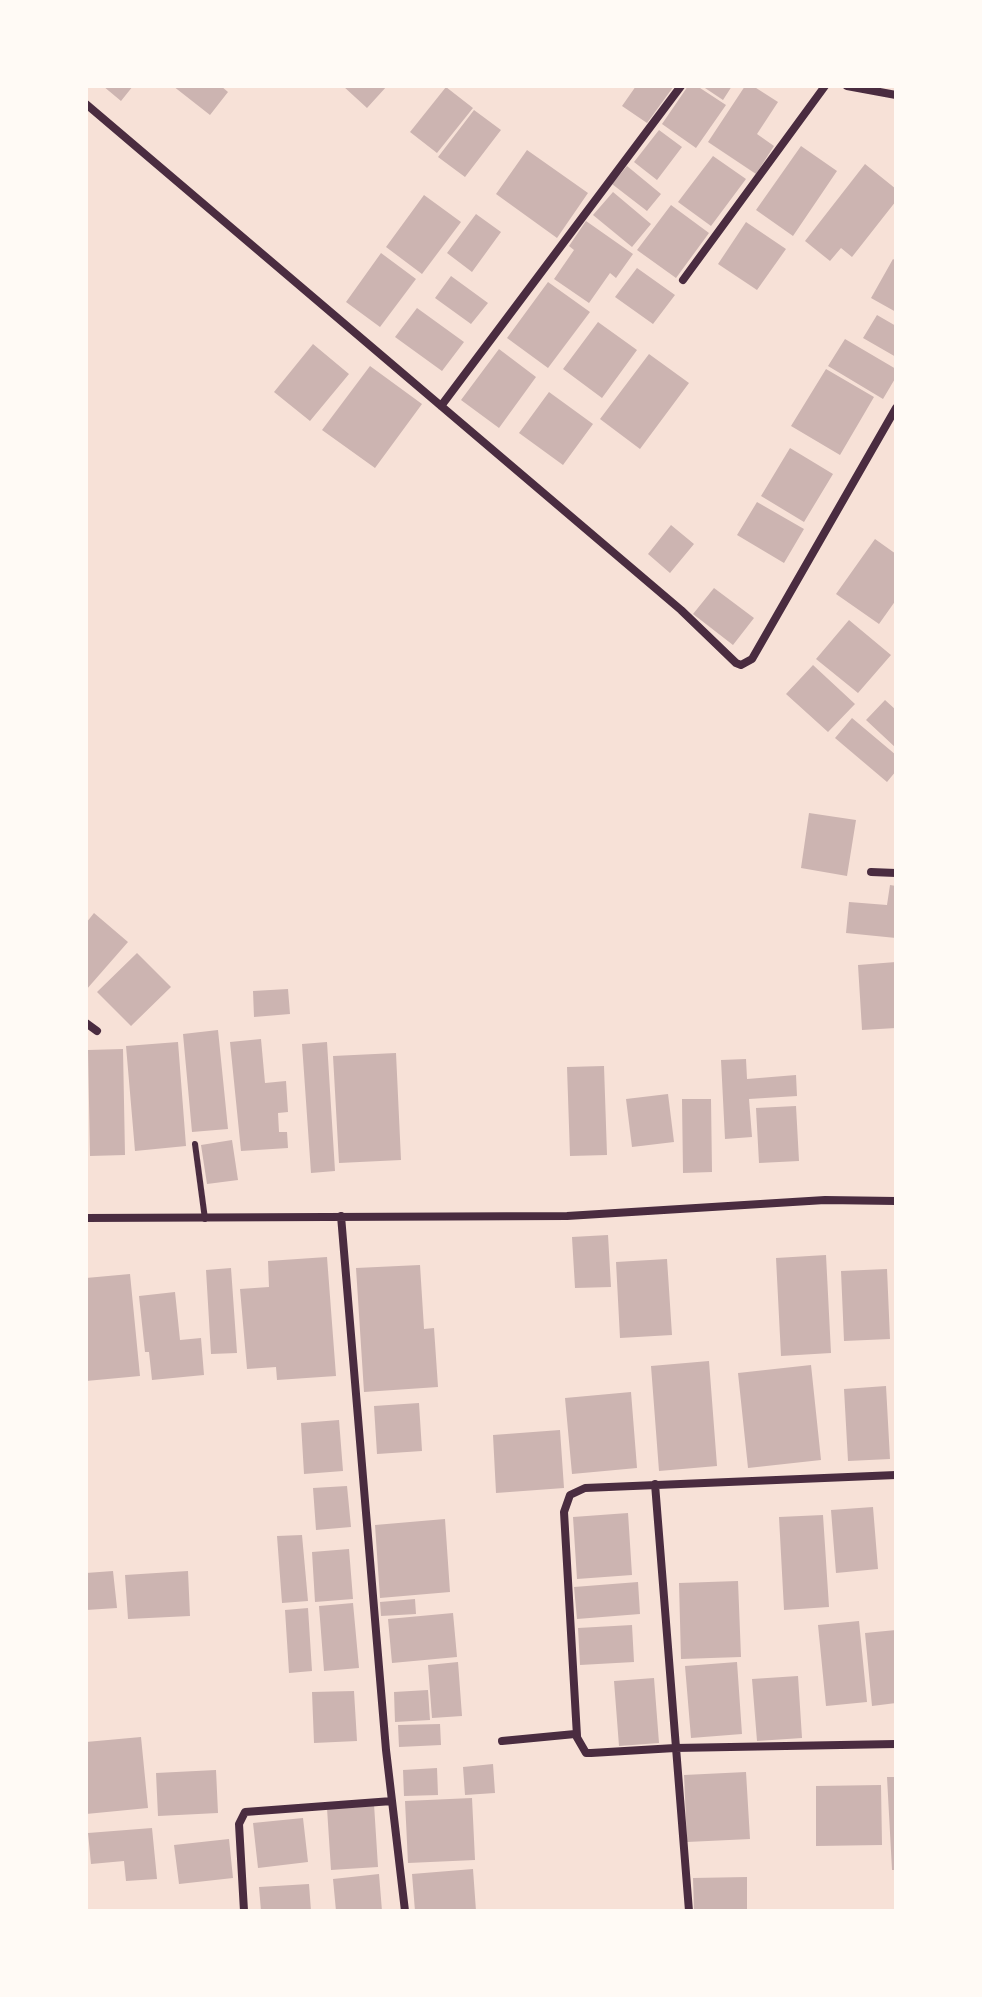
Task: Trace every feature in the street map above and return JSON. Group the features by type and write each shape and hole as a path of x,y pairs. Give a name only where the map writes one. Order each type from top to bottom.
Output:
{"street":[{"path":"441,406 681,86"},
{"path":"683,280 825,86"},
{"path":"847,86 896,95"},
{"path":"86,104 741,665 752,659 896,408"},
{"path":"871,872 896,873"},
{"path":"86,1023 97,1031"},
{"path":"86,1218 567,1216 825,1200 896,1201"},
{"path":"341,1216 392,1801 405,1911"},
{"path":"896,1475 585,1488 570,1495 565,1503 577,1736 586,1753 675,1748 896,1744"},
{"path":"655,1484 689,1911"},
{"path":"502,1741 577,1736"},
{"path":"244,1911 239,1824 245,1812 392,1801"}],"lane":[{"path":"195,1144 205,1219"}],"building":[{"path":"103,86 133,86 121,101"},
{"path":"173,86 221,86 228,92 210,115"},
{"path":"343,86 387,86 367,108"},
{"path":"636,86 674,86 647,123 622,106"},
{"path":"688,86 697,86 726,105 696,148 662,124"},
{"path":"702,86 732,86 723,100"},
{"path":"745,86 753,86 778,102 757,134 774,146 756,174 708,142"},
{"path":"446,87 473,108 437,153 410,132"},
{"path":"474,110 501,130 465,177 438,157"},
{"path":"659,130 682,147 657,180 634,162"},
{"path":"801,146 837,171 793,236 756,210"},
{"path":"527,150 588,193 557,238 496,194"},
{"path":"713,156 746,179 711,226 678,202"},
{"path":"865,164 896,189 896,201 852,257 841,248 830,261 805,241"},
{"path":"627,166 661,194 647,211 612,184"},
{"path":"613,192 651,224 632,247 593,215"},
{"path":"424,195 461,222 422,274 386,247"},
{"path":"671,205 709,233 676,278 637,250"},
{"path":"476,214 501,232 472,272 447,253"},
{"path":"586,221 633,254 616,278 610,273 589,303 554,279 574,250 569,246"},
{"path":"746,222 786,249 757,290 718,264"},
{"path":"381,253 416,279 380,327 346,302"},
{"path":"893,259 896,261 896,312 871,298"},
{"path":"637,268 675,295 653,324 615,297"},
{"path":"451,276 488,303 471,324 435,298"},
{"path":"548,282 590,312 548,368 507,338"},
{"path":"417,308 464,342 442,371 395,337"},
{"path":"877,315 896,326 896,357 863,338"},
{"path":"598,322 637,350 602,398 563,369"},
{"path":"845,339 896,369 896,377 883,399 828,366"},
{"path":"313,344 349,374 310,421 274,392"},
{"path":"499,349 536,377 499,428 461,400"},
{"path":"649,354 689,383 640,449 600,419"},
{"path":"370,366 422,404 375,468 322,430"},
{"path":"826,369 874,397 840,455 791,426"},
{"path":"549,392 593,424 563,465 519,433"},
{"path":"790,448 833,474 804,522 761,496"},
{"path":"757,502 804,529 784,563 737,535"},
{"path":"671,525 694,544 670,573 648,554"},
{"path":"875,539 896,554 896,600 879,624 836,594"},
{"path":"714,588 754,618 733,645 693,614"},
{"path":"849,620 891,655 858,693 816,659"},
{"path":"813,665 855,704 828,732 786,694"},
{"path":"885,700 896,710 896,748 866,720"},
{"path":"852,718 896,755 896,771 887,782 835,738"},
{"path":"809,813 856,820 847,876 801,868"},
{"path":"890,885 896,886 896,938 846,933 849,902 887,905"},
{"path":"94,913 128,942 86,990 86,923"},
{"path":"137,953 171,987 131,1026 97,992"},
{"path":"896,962 896,1028 862,1030 858,965"},
{"path":"288,989 290,1014 254,1017 253,991"},
{"path":"218,1030 228,1129 192,1132 183,1034"},
{"path":"261,1039 265,1083 286,1081 288,1112 278,1113 279,1132 287,1132 288,1148 241,1151 230,1042"},
{"path":"178,1042 186,1146 135,1151 126,1046"},
{"path":"327,1042 335,1171 311,1173 302,1044"},
{"path":"123,1049 125,1155 90,1156 88,1050"},
{"path":"396,1053 401,1160 339,1163 333,1056"},
{"path":"746,1059 747,1079 796,1075 797,1096 749,1099 752,1137 725,1139 721,1060"},
{"path":"604,1066 607,1155 570,1156 567,1067"},
{"path":"668,1094 674,1142 632,1147 626,1099"},
{"path":"682,1099 711,1099 712,1172 683,1173"},
{"path":"796,1106 799,1161 759,1163 756,1108"},
{"path":"232,1140 238,1180 207,1184 201,1145"},
{"path":"608,1235 611,1287 575,1288 572,1237"},
{"path":"826,1255 831,1353 781,1356 776,1258"},
{"path":"327,1257 336,1376 277,1380 276,1367 247,1369 240,1289 269,1287 268,1261"},
{"path":"667,1259 672,1335 620,1338 616,1262"},
{"path":"420,1265 424,1329 434,1328 438,1387 364,1392 356,1268"},
{"path":"231,1268 237,1353 211,1354 206,1270"},
{"path":"887,1269 890,1339 844,1341 841,1271"},
{"path":"130,1274 140,1376 86,1381 86,1278"},
{"path":"175,1292 180,1340 201,1338 204,1375 152,1380 149,1352 145,1352 139,1296"},
{"path":"709,1361 717,1466 659,1471 651,1366"},
{"path":"811,1365 821,1460 748,1468 738,1373"},
{"path":"886,1386 890,1459 848,1461 844,1389"},
{"path":"631,1392 637,1468 572,1474 565,1398"},
{"path":"419,1403 422,1451 377,1454 374,1406"},
{"path":"339,1420 343,1471 304,1474 301,1423"},
{"path":"560,1430 564,1488 496,1493 493,1435"},
{"path":"347,1486 351,1527 316,1530 313,1488"},
{"path":"873,1507 878,1569 836,1573 831,1510"},
{"path":"628,1513 632,1575 577,1579 573,1517"},
{"path":"823,1515 829,1607 784,1610 779,1517"},
{"path":"445,1519 450,1592 380,1598 375,1525"},
{"path":"302,1535 308,1601 282,1603 277,1536"},
{"path":"349,1549 353,1599 315,1602 312,1552"},
{"path":"113,1571 117,1608 86,1610 86,1573"},
{"path":"188,1571 190,1616 128,1619 125,1575"},
{"path":"738,1581 741,1657 681,1659 679,1583"},
{"path":"638,1582 640,1614 577,1619 574,1587"},
{"path":"415,1599 416,1614 381,1616 380,1602"},
{"path":"353,1603 359,1668 324,1671 319,1606"},
{"path":"308,1608 312,1671 289,1673 285,1610"},
{"path":"453,1613 457,1657 392,1663 388,1619"},
{"path":"859,1621 867,1702 826,1706 818,1625"},
{"path":"632,1625 634,1662 580,1665 578,1628"},
{"path":"896,1630 896,1703 872,1706 865,1633"},
{"path":"458,1662 462,1716 432,1718 428,1665"},
{"path":"737,1662 742,1734 691,1738 685,1666"},
{"path":"798,1676 802,1738 757,1741 752,1679"},
{"path":"654,1678 659,1743 619,1746 614,1681"},
{"path":"428,1690 430,1720 395,1722 394,1692"},
{"path":"354,1691 357,1741 314,1743 312,1692"},
{"path":"440,1724 441,1745 399,1747 398,1725"},
{"path":"141,1737 148,1808 86,1814 86,1742"},
{"path":"493,1764 495,1793 465,1795 463,1767"},
{"path":"437,1768 438,1795 404,1796 403,1770"},
{"path":"216,1770 218,1813 158,1816 156,1773"},
{"path":"746,1772 750,1839 687,1842 684,1775"},
{"path":"887,1777 896,1777 896,1870 892,1870"},
{"path":"881,1785 882,1845 816,1846 816,1786"},
{"path":"472,1798 475,1860 408,1863 405,1801"},
{"path":"374,1804 378,1867 331,1870 327,1808"},
{"path":"303,1818 308,1862 258,1868 253,1823"},
{"path":"152,1828 157,1879 126,1881 124,1861 91,1864 88,1833"},
{"path":"229,1839 233,1878 179,1884 174,1845"},
{"path":"473,1869 476,1911 415,1911 412,1874"},
{"path":"379,1874 382,1911 336,1911 333,1879"},
{"path":"747,1877 747,1910 694,1911 693,1878"},
{"path":"309,1884 311,1911 261,1911 259,1887"}]}
